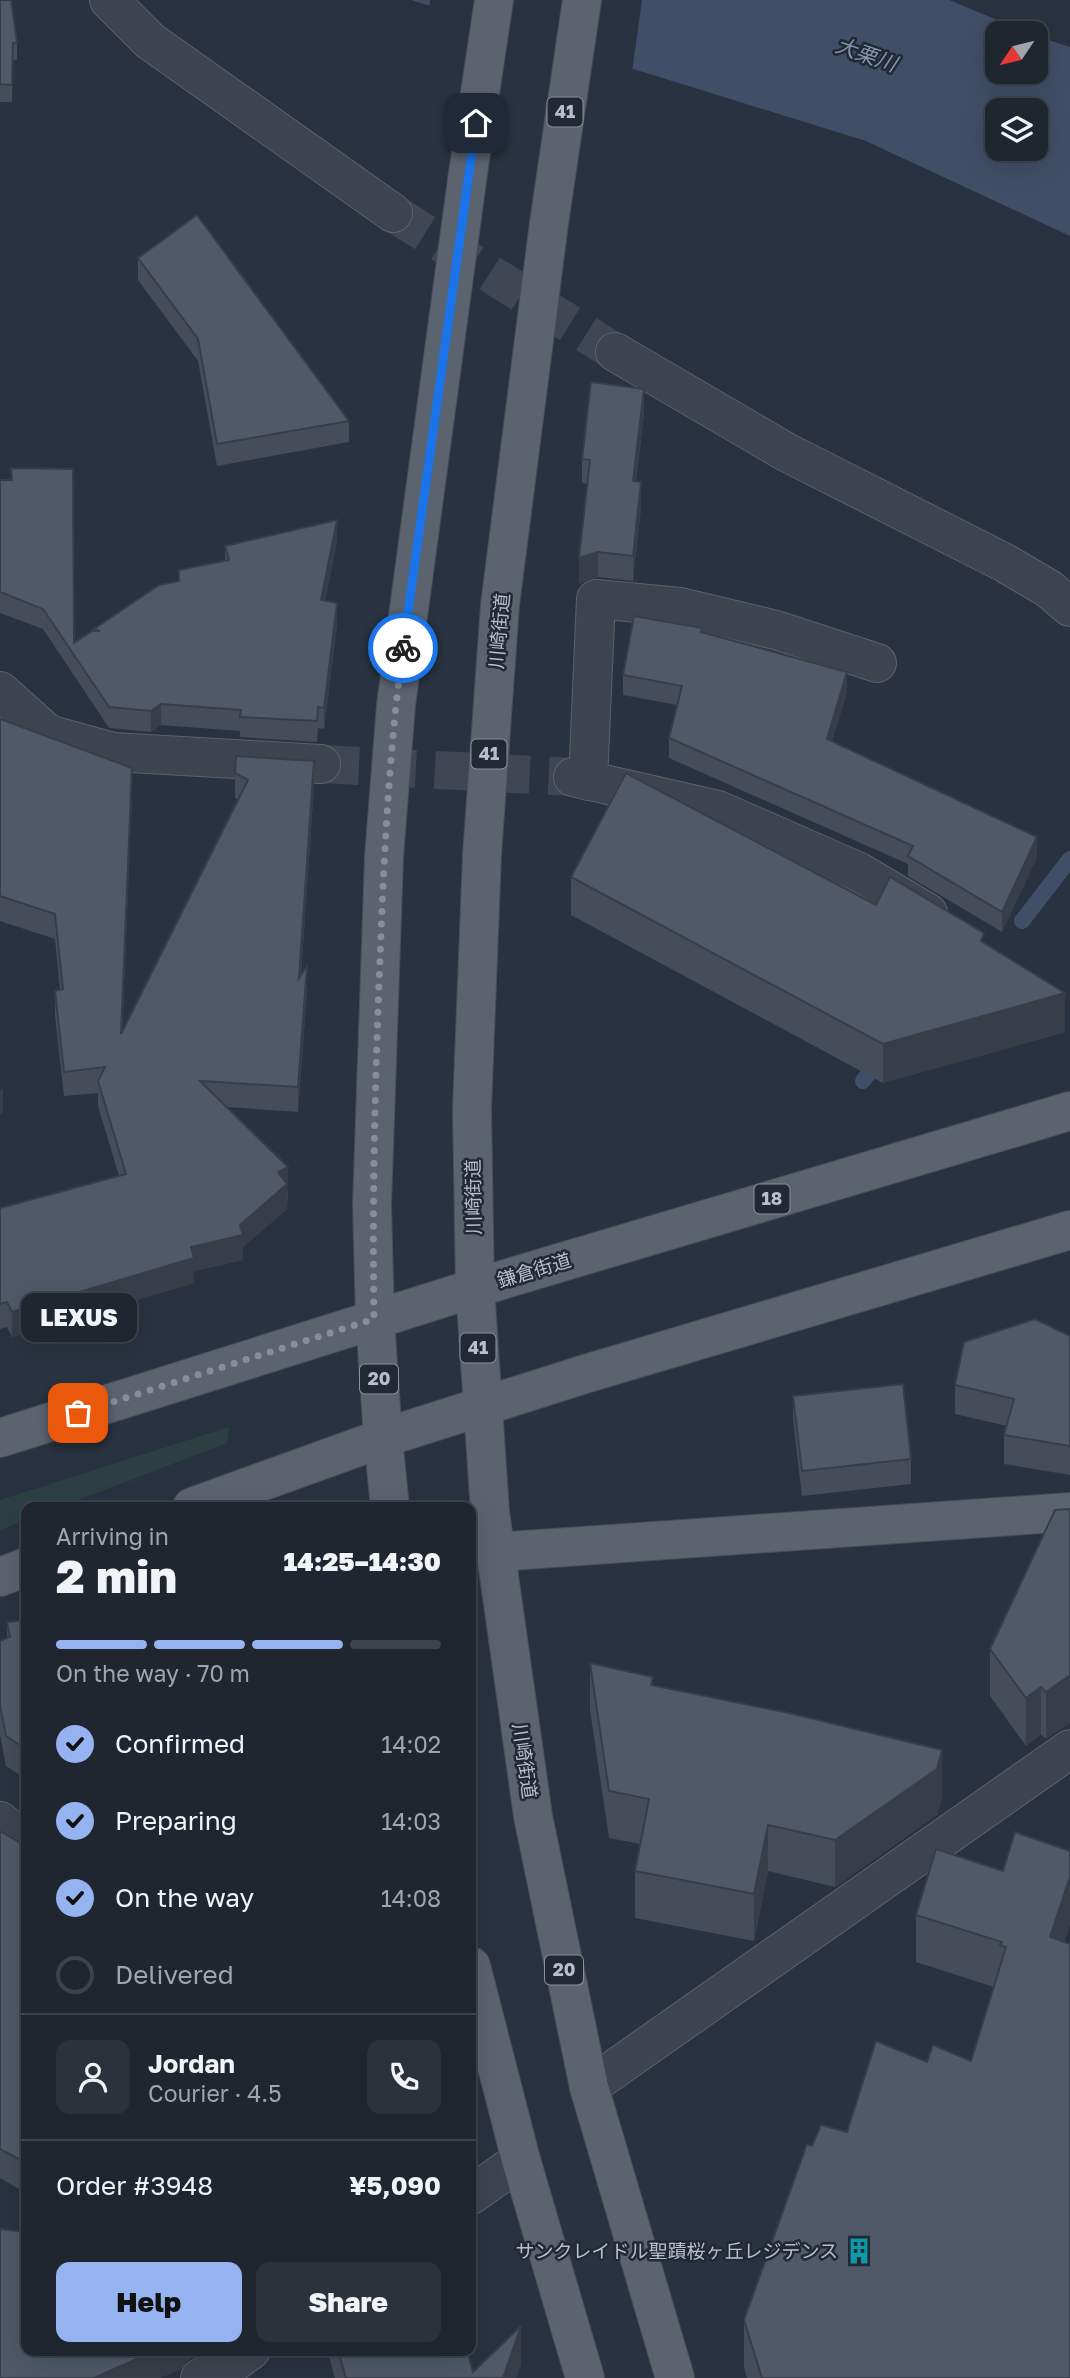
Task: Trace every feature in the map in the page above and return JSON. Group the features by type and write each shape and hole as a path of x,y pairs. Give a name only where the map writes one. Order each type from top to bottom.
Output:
{"main road":[{"path":"374,1319 374,1109 384,857 396,705 494,0"},
{"name":"川崎街道","path":"582,0 549,223 500,605 482,855 472,1109 475,1288 490,1512 533,1816 589,2087 675,2378"},
{"name":"鎌倉街道","path":"0,1438 475,1288 1070,1111"},
{"path":"206,1502 383,1438 607,1367 1070,1230"},
{"name":"20","path":"374,1319 389,1502"},
{"path":"496,1552 1070,1512"},
{"path":"0,1577 21,1569"},
{"path":"476,1985 521,2160 585,2378"}],"street":[{"path":"109,0 150,41 393,213"},
{"path":"615,352 786,452 1005,563 1049,589 1070,607"},
{"path":"877,663 776,630 680,607 596,599 581,779 718,810 859,872 953,928"},
{"path":"0,691 48,734 113,752 321,764"},
{"path":"589,2087 1070,1749"},
{"path":"0,1821 21,1840"},
{"path":"476,2192 521,2160"},
{"path":"201,2378 243,2363"}],"green space":[{"path":"229,1427 227,1443 73,1502 21,1502 21,1522 0,1530 0,1500"}],"water":[{"name":"大栗川","path":"411,0 949,0 1000,21 985,21 985,84 1048,84 1048,40 1070,47 1070,236 866,141"}],"pier":[{"path":"430,0 642,0 632,72 429,9"}],"building":[{"path":"0,0 11,0 17,42 13,43 12,85 0,84"},
{"path":"197,215 349,421 217,444 198,339 138,258"},
{"path":"591,382 644,389 633,481 641,482 633,556 598,552 579,558 590,460 582,459"},
{"path":"11,468 73,469 74,643 92,631 100,631 94,629 159,585 179,581 179,570 229,560 225,546 337,520 321,600 337,603 324,708 318,707 317,721 240,717 241,710 161,704 151,711 109,707 43,609 0,592 0,480 12,480"},
{"path":"634,616 702,628 701,632 847,672 827,739 1037,837 1002,912 908,856 913,846 669,738 682,686 623,675"},
{"path":"0,719 132,768 121,1034 248,780 235,773 236,756 314,761 299,978 307,966 298,1087 200,1081 288,1167 278,1172 287,1184 240,1225 243,1235 191,1247 194,1258 12,1312 7,1302 0,1304 0,1208 126,1174 98,1081 105,1067 64,1072 55,991 63,989 55,914 0,896"},
{"path":"626,773 876,905 890,877 984,933 981,941 1065,993 883,1044 571,877"},
{"path":"1035,1319 1070,1336 1070,1446 1004,1435 1014,1399 955,1385 964,1342"},
{"path":"903,1384 911,1459 802,1471 793,1396"},
{"path":"1070,1509 1070,1675 1046,1692 1041,1687 1026,1698 990,1649 1055,1510"},
{"path":"21,1621 21,1746 6,1736 0,1705 0,1641 10,1637 7,1622"},
{"path":"590,1663 653,1677 651,1685 789,1713 942,1750 937,1769 835,1840 768,1825 754,1894 635,1871 649,1799 609,1791"},
{"path":"0,1831 21,1843 21,2160 0,2149"},
{"path":"1015,1832 1070,1851 1070,1877 1050,1937 1070,1944 1070,2378 762,2378 744,2320 807,2144 812,2146 821,2125 847,2132 876,2041 927,2062 933,2045 971,2061 1006,1947 1000,1945 1002,1942 916,1915 936,1849 1003,1871"},
{"path":"0,2229 21,2231 21,2356 144,2356 94,2378 0,2378"},
{"path":"521,2326 503,2378 346,2378 340,2356 469,2356 473,2372"}],"waterway":[{"path":"1022,921 1070,859"},
{"path":"863,1081 880,1058"}],"tunnel":[{"path":"393,213 615,352"},
{"path":"321,764 573,777"}],"way so far":[{"path":"78,1413 374,1319 374,1109 384,857 403,648"}],"place":[{"name":"LEXUS","path":"78,1413"},
{"name":"サンクレイドル聖蹟桜ヶ丘レジデンス","path":"859,2251"}],"route":[{"path":"403,648 476,123"}]}
